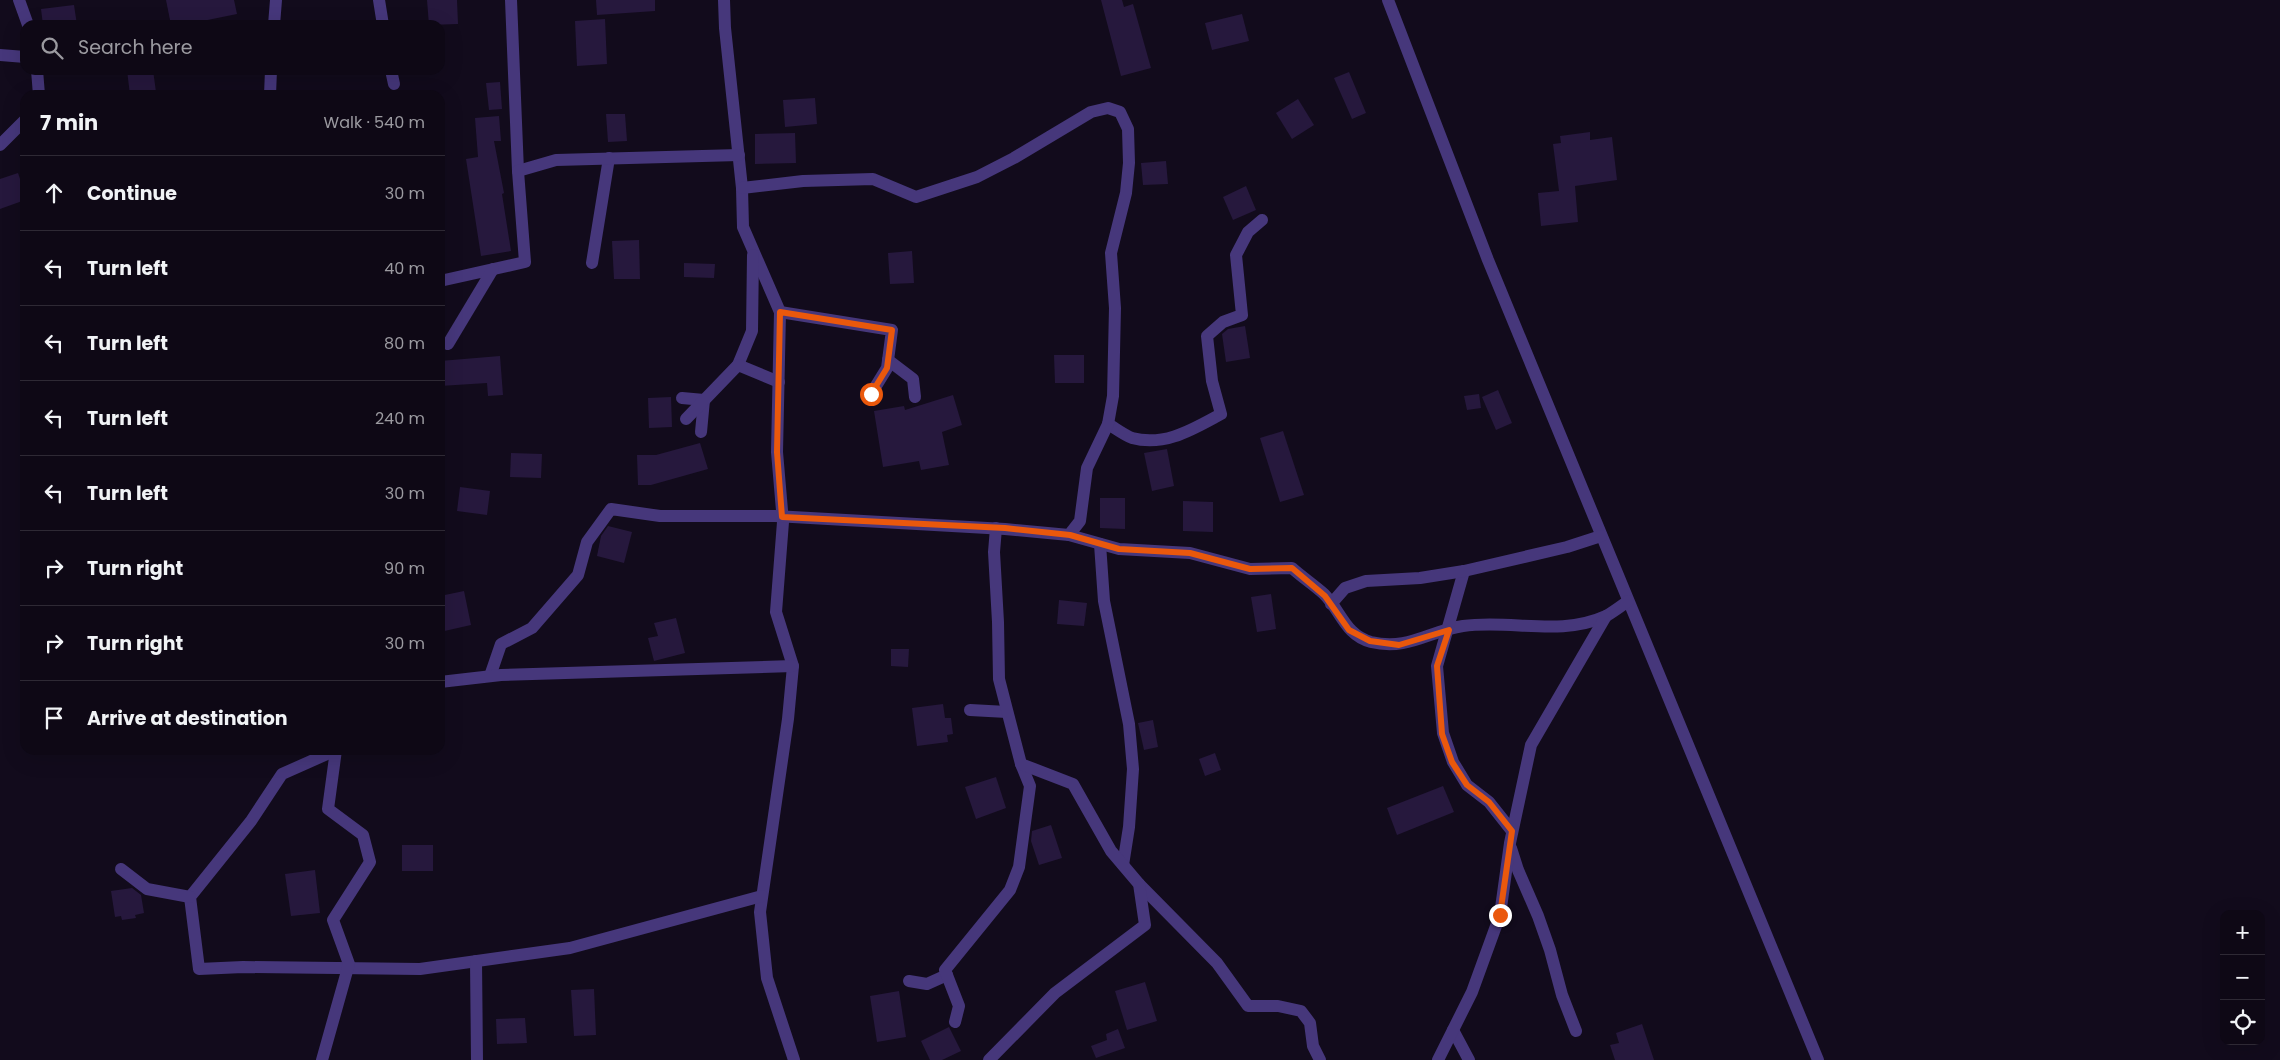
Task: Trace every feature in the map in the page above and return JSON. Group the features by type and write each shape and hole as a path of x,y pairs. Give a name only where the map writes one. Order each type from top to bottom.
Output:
{"street":[{"path":"19,0 26,20"},
{"path":"274,20 276,0"},
{"path":"379,0 382,20"},
{"path":"445,280 525,262 518,171 511,0"},
{"path":"724,0 725,28 742,188 743,227 780,312 777,452 782,517 776,612 793,666 788,719 760,912 767,978 794,1060"},
{"path":"1388,0 1488,260 1818,1060"},
{"path":"0,56 20,58"},
{"path":"38,75 39,90"},
{"path":"270,90 271,75"},
{"path":"392,75 394,84"},
{"path":"742,188 803,181 873,179 916,197 977,177 1014,158 1092,112 1108,108 1120,112 1128,129 1129,163 1126,193 1111,253 1114,308 1113,396 1108,424 1087,468 1080,521 1070,535"},
{"path":"0,145 20,125"},
{"path":"518,171 556,160 739,155"},
{"path":"592,263 609,158"},
{"path":"1108,424 1131,438 1152,440 1178,437 1221,414 1212,381 1208,336 1223,322 1242,314 1236,255 1248,232 1262,220"},
{"path":"686,419 738,365 752,331 753,250"},
{"path":"448,344 493,269"},
{"path":"780,312 892,330 887,368 871,394"},
{"path":"888,360 913,379 915,397"},
{"path":"738,365 779,382"},
{"path":"682,398 704,400"},
{"path":"701,432 704,400"},
{"path":"490,676 502,644 532,628 578,574 587,542 612,509 660,516 782,517 996,528 1070,535 1119,549 1190,553 1250,569 1292,568 1325,596 1349,630 1370,641 1399,645 1462,626 1500,625 1547,628 1580,624 1606,616 1628,601"},
{"path":"955,1022 959,1006 945,970 1010,890 1019,867 1030,786 1021,764 999,679 994,552 996,528"},
{"path":"1331,604 1345,588 1366,581 1420,578 1464,571 1566,547 1601,536"},
{"path":"1100,544 1104,601 1129,724 1133,769 1129,827 1123,865"},
{"path":"1464,571 1449,630 1437,666 1442,734 1452,762 1467,785 1489,802 1511,837 1518,870 1544,933 1562,995 1576,1031"},
{"path":"1438,1060 1472,992 1500,915 1511,837 1531,745 1606,616"},
{"path":"445,681 490,676 793,666"},
{"path":"970,710 1008,712"},
{"path":"325,755 282,774 251,821 190,896 199,969 243,967 420,969 570,948 762,896"},
{"path":"322,1060 349,964 333,920 370,862 363,835 328,809 335,755"},
{"path":"1021,764 1073,784 1111,851 1139,884 1217,963 1248,1006 1278,1006 1301,1011 1310,1023 1313,1046 1320,1060"},
{"path":"121,869 147,889 190,896"},
{"path":"989,1060 1055,993 1144,925 1139,884"},
{"path":"476,961 477,1060"},
{"path":"909,981 928,984 946,975"},
{"path":"1453,1030 1469,1060"}],"building":[{"path":"166,0 234,0 237,14 208,20 170,20"},
{"path":"427,0 457,0 458,24 445,24 445,20 429,20"},
{"path":"596,0 655,0 655,11 597,15"},
{"path":"1101,0 1122,0 1124,7 1133,4 1151,68 1121,76"},
{"path":"74,5 76,20 42,20 41,9"},
{"path":"1242,14 1249,41 1212,50 1205,23"},
{"path":"605,19 607,64 577,66 575,21"},
{"path":"1349,72 1366,113 1352,119 1334,78"},
{"path":"128,75 154,75 156,90 129,90"},
{"path":"500,82 502,109 489,110 486,83"},
{"path":"815,98 817,124 785,127 783,100"},
{"path":"1298,99 1314,125 1292,139 1276,113"},
{"path":"606,114 625,114 627,141 608,142"},
{"path":"499,116 501,141 494,141 504,193 502,194 511,251 481,256 466,159 478,157 475,118"},
{"path":"1590,132 1590,140 1612,137 1617,180 1575,186 1578,222 1541,226 1538,193 1559,191 1553,144 1561,143 1560,136"},
{"path":"795,133 796,163 755,164 755,134"},
{"path":"1166,161 1168,184 1143,185 1141,163"},
{"path":"18,173 20,179 20,202 0,209 0,179"},
{"path":"1246,186 1256,210 1233,220 1223,197"},
{"path":"639,240 640,279 614,279 612,241"},
{"path":"912,251 914,283 890,284 888,253"},
{"path":"684,263 715,264 714,278 684,277"},
{"path":"1245,326 1250,358 1226,362 1222,334 1228,329"},
{"path":"1054,355 1084,355 1084,383 1055,383"},
{"path":"500,356 503,395 488,396 487,383 445,386 445,361"},
{"path":"1498,390 1512,423 1496,430 1482,397"},
{"path":"1479,394 1481,408 1467,410 1464,396"},
{"path":"953,395 962,425 942,432 949,465 921,470 919,461 883,467 874,411 904,406 905,410"},
{"path":"671,397 672,427 649,428 648,398"},
{"path":"1283,431 1304,495 1280,502 1260,438"},
{"path":"700,443 708,469 651,485 638,485 637,455 656,455"},
{"path":"1167,449 1174,486 1152,491 1144,453"},
{"path":"511,453 542,454 541,478 510,477"},
{"path":"460,487 490,491 487,515 457,511"},
{"path":"1100,498 1125,498 1125,529 1100,528"},
{"path":"1183,501 1213,502 1213,532 1183,531"},
{"path":"608,526 632,532 624,563 597,556 601,536"},
{"path":"464,591 471,625 445,631 445,595"},
{"path":"1271,594 1276,629 1257,632 1251,597"},
{"path":"1059,600 1087,603 1084,626 1057,624"},
{"path":"676,618 685,653 654,661 648,638 658,636 654,623"},
{"path":"891,649 909,649 908,667 891,666"},
{"path":"943,704 945,718 951,718 953,734 947,735 948,742 917,746 912,708"},
{"path":"1153,720 1158,747 1144,750 1138,723"},
{"path":"1215,753 1221,770 1205,776 1199,759"},
{"path":"996,777 1006,808 976,819 965,787"},
{"path":"1443,786 1454,812 1397,835 1387,808"},
{"path":"1051,825 1062,858 1039,865 1031,841 1032,831"},
{"path":"402,845 433,845 433,871 402,871"},
{"path":"315,870 320,913 291,916 285,874"},
{"path":"132,888 141,895 144,913 135,915 136,918 122,920 121,916 115,917 111,891"},
{"path":"1145,982 1157,1021 1127,1030 1115,991"},
{"path":"594,989 596,1035 574,1036 571,990"},
{"path":"899,991 906,1037 877,1042 870,996"},
{"path":"525,1018 527,1043 497,1044 496,1019"},
{"path":"1642,1024 1654,1060 1615,1060 1610,1045 1619,1043 1616,1033"},
{"path":"949,1027 961,1051 942,1060 930,1060 921,1041"},
{"path":"1118,1029 1125,1048 1096,1058 1091,1046 1107,1040 1106,1034"}],"route":[{"path":"871,394 887,368 892,330 780,312 777,452 782,517 1005,528 1070,535 1119,549 1190,553 1250,569 1292,568 1325,596 1349,630 1370,641 1399,645 1449,630 1437,666 1442,734 1452,762 1467,785 1489,802 1512,831 1500,915"}]}
